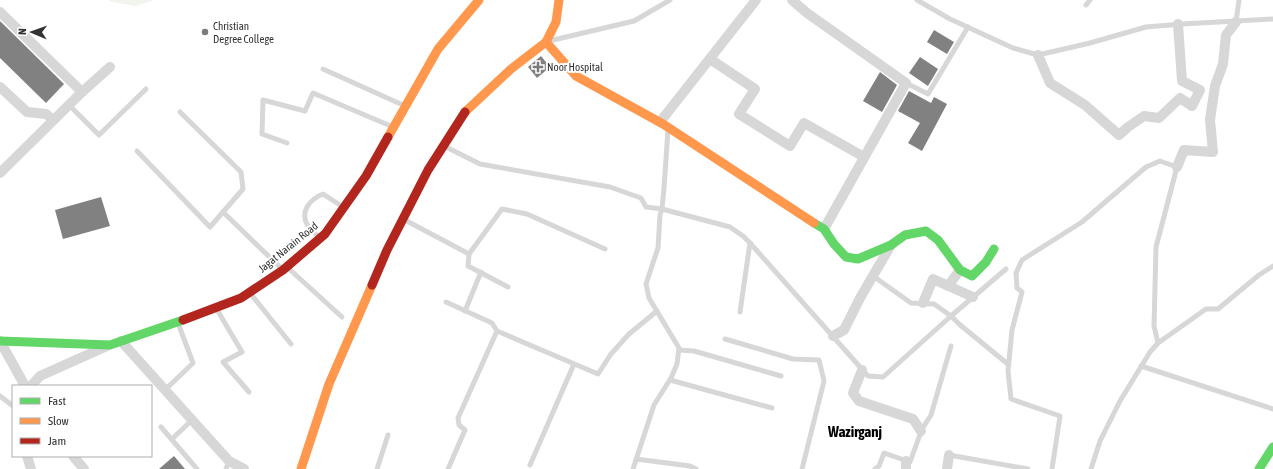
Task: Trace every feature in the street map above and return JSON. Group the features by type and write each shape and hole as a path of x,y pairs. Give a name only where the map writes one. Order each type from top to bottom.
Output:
{"street":[{"name":"Jagat Narain Road","path":"0,341 110,344 178,322 241,298 285,268 326,234 366,176 438,49 479,0"},
{"path":"300,469 329,384 387,250 428,170 464,112 512,69 546,42 556,22 559,0"},
{"path":"664,125 710,59 756,0"},
{"path":"792,0 807,13 906,83 824,229"},
{"path":"0,12 82,92"},
{"path":"1177,167 1184,150 1213,152 1210,120 1215,86 1223,64 1226,36 1236,22"},
{"path":"1178,24 1182,80 1200,90 1214,94"},
{"path":"546,42 576,76 664,125 824,229 834,244 846,257 858,259 891,245 905,235 926,231 938,240 960,270 972,276 986,262 994,249"},
{"path":"1038,55 1050,83 1085,105 1119,135 1144,116 1159,118 1180,98 1192,106 1200,90"},
{"path":"710,59 755,89 739,114 790,146 804,123 864,157"},
{"path":"0,173 68,105 110,67"},
{"path":"0,86 27,112 46,114 54,120"},
{"path":"832,336 844,330 860,298 891,245"},
{"path":"948,286 960,270"},
{"path":"923,304 933,279 973,297"},
{"path":"0,341 24,385"},
{"path":"121,341 192,420 228,465 244,469"},
{"path":"32,385 40,376 110,344"},
{"path":"862,370 853,393 859,401 913,419 922,431"},
{"path":"1259,469 1273,447"},
{"path":"947,469 949,455"},
{"path":"27,457 31,469"},
{"path":"74,457 84,469"}],"lane":[{"path":"546,42 634,21 670,0"},
{"path":"917,0 950,19 1013,48 1038,55 1090,44 1146,27 1273,19"},
{"path":"1086,6 1090,0"},
{"path":"1236,22 1239,0"},
{"path":"906,83 928,94 968,27"},
{"path":"323,69 406,106"},
{"path":"68,105 100,135 146,89"},
{"path":"287,143 262,134 263,100 305,111 313,93 394,127"},
{"path":"137,151 210,227 243,189 241,172 180,112"},
{"path":"633,469 654,405 670,380 677,364 679,348 649,298 646,284 658,248 660,215 664,188 664,125"},
{"path":"443,145 480,164 610,187 641,198 646,207 662,208 730,227 750,242 868,376 883,377 1006,269"},
{"path":"1052,469 1060,416 1011,399 1008,364 1012,330 1022,292 1017,288 1016,273 1022,260 1082,222 1146,167 1160,161 1177,167 1156,247 1154,326 1158,343"},
{"path":"320,238 308,226 304,216 307,206 315,198 323,194 344,208"},
{"path":"508,287 468,266 469,254 502,209 527,214 605,249"},
{"path":"223,212 342,317"},
{"path":"403,219 469,254"},
{"path":"740,312 750,242"},
{"path":"1091,469 1103,434 1120,401 1150,352 1158,343 1206,309 1218,309 1259,275 1273,266"},
{"path":"464,311 481,272"},
{"path":"873,276 911,303 934,304 951,316 1008,364"},
{"path":"249,292 291,344"},
{"path":"446,302 492,323 497,331 598,374 611,354 629,334 658,311"},
{"path":"216,308 242,352 223,362 248,392"},
{"path":"165,390 193,363 178,322"},
{"path":"448,469 465,430 459,425 458,418 497,331"},
{"path":"725,339 793,359 819,360 824,381 802,469"},
{"path":"876,469 879,466 884,453 906,465 910,462 922,431 931,415 951,346"},
{"path":"678,350 694,351 781,376"},
{"path":"530,465 574,364"},
{"path":"1141,366 1273,409"},
{"path":"670,380 772,408"},
{"path":"0,396 12,405"},
{"path":"172,439 192,420"},
{"path":"161,427 198,469"},
{"path":"377,469 388,435"},
{"path":"949,455 1028,469"},
{"path":"636,459 690,466 696,469"}],"shaded area":[{"path":"108,0 154,0 136,6"}],"building":[{"path":"0,21 64,84 46,103 0,58"},
{"path":"934,30 954,42 947,54 927,42"},
{"path":"541,56 550,67 537,78 528,67"},
{"path":"920,57 938,69 928,86 909,73"},
{"path":"880,72 897,85 882,112 863,101"},
{"path":"909,91 931,103 934,97 947,104 922,151 908,143 920,123 898,111"},
{"path":"101,197 110,226 63,239 55,210"},
{"path":"174,456 185,469 159,469"}],"traffic: fast":[{"path":"814,223 824,229 834,244 846,257 858,259 891,245 905,235 926,231 938,240 960,270 972,276 986,262 994,249"},
{"path":"0,341 110,345 183,320"},
{"path":"1259,469 1273,447"}],"traffic: slow":[{"path":"388,137 438,49 479,0"},
{"path":"465,112 511,69 546,42 556,22 559,0"},
{"path":"546,42 576,76 663,124 814,223"},
{"path":"301,469 329,384 372,285"}],"traffic: jam":[{"path":"372,285 387,250 428,170 465,112"},
{"path":"183,320 241,298 283,270 325,234 366,176 388,137"}],"place":[{"name":"Christian Degree College","path":"205,32"},
{"name":"Noor Hospital","path":"538,67"}],"district":[{"name":"Wazirganj","path":"855,431"}]}
